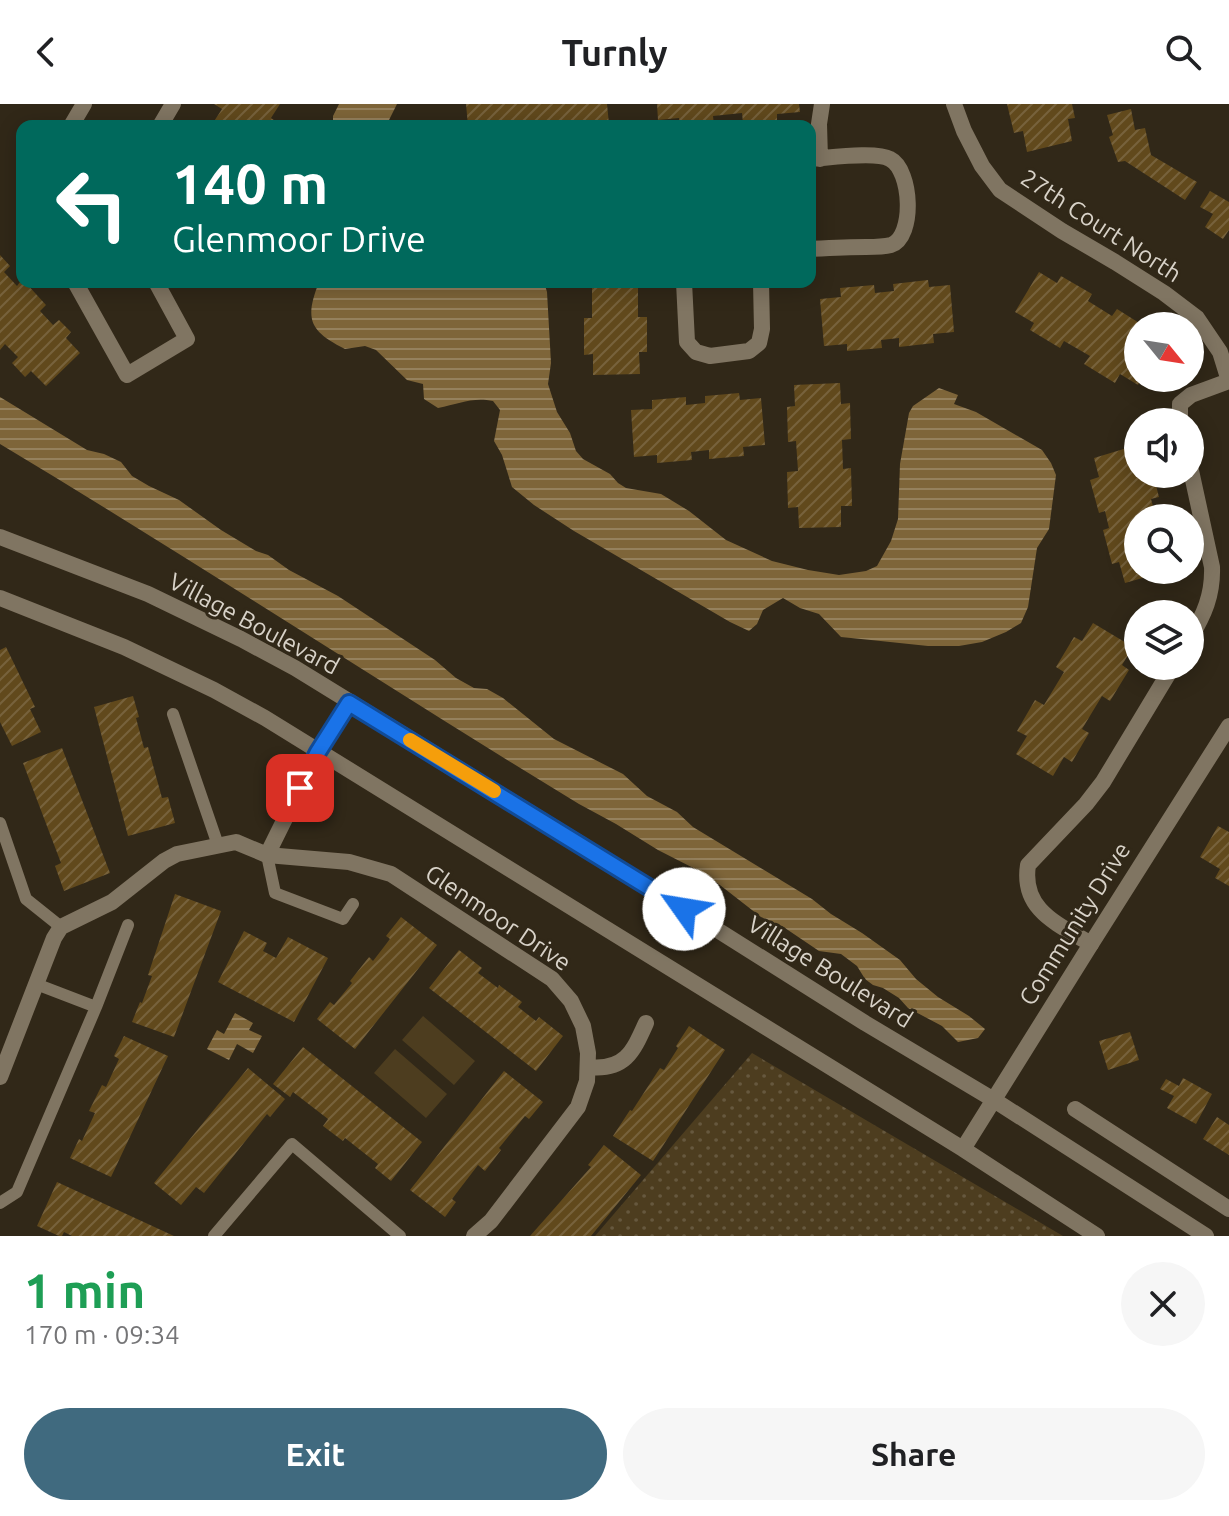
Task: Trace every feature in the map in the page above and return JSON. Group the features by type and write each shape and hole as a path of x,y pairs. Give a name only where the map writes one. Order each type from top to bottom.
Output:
{"street":[{"path":"816,150 822,104"},
{"name":"27th Court North","path":"954,104 982,166 1000,190 1152,285 1197,318 1220,352 1229,381 1191,395 1180,404 1180,408"},
{"path":"816,159 876,155 890,158 901,167 906,180 907,222 904,235 893,245 816,249"},
{"path":"78,288 127,375 187,339 159,288"},
{"path":"684,288 687,342 696,352 710,356 749,351 759,343 762,329 761,288"},
{"path":"1195,488 1212,567 1213,581 1204,614"},
{"name":"Village Boulevard","path":"0,537 161,600 295,668 994,1100 1206,1236"},
{"path":"0,598 124,647 265,718 963,1149 1097,1236"},
{"path":"1091,944 1044,915 1035,904 1028,891 1028,865 1103,782 1165,680"},
{"path":"267,855 318,752 349,703"},
{"name":"Community Drive","path":"963,1149 1229,726"},
{"name":"Glenmoor Drive","path":"61,927 112,902 177,854 236,842 267,855 349,862 391,874 552,979 578,1013 586,1039 587,1081 578,1107 491,1221 474,1236"},
{"path":"0,1077 61,927"},
{"path":"588,1067 602,1069 616,1066 636,1045 646,1023"},
{"path":"1075,1109 1229,1209"}],"lane":[{"path":"173,714 218,845"},
{"path":"0,823 26,899 61,927"},
{"path":"267,855 275,893 343,919 353,904"},
{"path":"0,1203 17,1192 128,925"},
{"path":"36,984 96,1007"},
{"path":"214,1236 292,1144 400,1236"}],"shaded area":[{"path":"339,104 397,104 389,120 333,120"},
{"path":"317,288 546,288 551,363 548,384 557,412 583,459 610,474 626,488 661,494 726,540 772,561 839,575 877,566 891,541 898,519 900,464 913,406 939,388 958,395 954,404 976,412 1042,450 1056,475 1049,529 1037,548 1028,607 1021,623 982,642 959,646 841,637 819,614 783,598 763,610 757,624 749,631 534,505 512,487 494,441 500,410 493,401 472,400 438,408 424,399 423,384 407,380 376,350 365,346 345,349 317,330 311,315"},
{"path":"0,397 87,450 121,462 132,476 179,500 221,530 338,596 435,660 456,678 503,698 554,739 623,774 647,796 677,812 693,827 862,933 900,960 916,979 938,997 985,1029 978,1038 958,1042 942,1026 865,979 857,966 841,954 819,951 782,926 761,917 707,875 579,804 0,444"},
{"path":"235,1013 253,1023 249,1030 262,1036 253,1053 237,1044 229,1060 207,1049 217,1030 224,1034"},
{"path":"423,1016 475,1061 454,1085 402,1040"},
{"path":"395,1049 447,1094 426,1118 374,1073"},
{"path":"752,1053 1063,1236 595,1236"}],"building":[{"path":"214,104 280,104 271,118 274,120 215,120 222,109"},
{"path":"466,104 607,104 609,120 467,120"},
{"path":"657,104 799,104 800,112 777,114 777,120 743,120 742,113 713,116 713,120 658,120"},
{"path":"1007,104 1072,104 1075,118 1068,119 1072,141 1027,152 1023,131 1014,133"},
{"path":"1131,109 1135,130 1145,128 1151,155 1197,182 1185,200 1125,161 1118,162 1109,137 1113,135 1107,115"},
{"path":"1210,191 1229,202 1229,230 1223,239 1205,227 1213,214 1200,207"},
{"path":"0,255 10,266 4,272 16,288 30,288 46,305 40,311 53,325 59,320 71,332 66,338 80,353 46,386 31,371 25,377 12,363 18,357 5,344 0,350"},
{"path":"1039,272 1057,283 1061,276 1092,294 1088,301 1112,316 1117,309 1124,313 1124,376 1120,374 1115,383 1084,364 1090,356 1064,341 1060,348 1030,330 1034,323 1015,312"},
{"path":"928,280 929,287 950,285 954,332 933,334 934,343 899,347 899,338 881,340 882,348 847,351 847,344 824,346 820,299 841,297 840,288 874,285 875,293 894,291 893,284"},
{"path":"592,288 638,288 638,317 647,317 647,352 639,352 640,374 593,375 593,354 584,355 584,318 592,318"},
{"path":"840,383 841,404 850,403 851,439 842,440 843,469 851,468 852,506 841,506 841,527 799,528 798,507 788,508 787,472 798,471 796,441 788,442 787,407 795,406 794,385"},
{"path":"739,393 740,400 761,398 765,445 743,447 744,456 709,459 709,450 691,452 692,460 657,463 657,455 634,457 631,410 652,409 652,400 686,397 686,405 705,403 705,396"},
{"path":"1124,449 1124,488 1157,488 1159,497 1151,499 1152,504 1124,504 1124,580 1119,562 1112,564 1103,530 1109,528 1105,511 1099,513 1090,480 1099,477 1094,458"},
{"path":"1093,623 1124,642 1124,678 1110,701 1102,696 1082,729 1089,733 1072,762 1064,757 1053,776 1016,754 1027,736 1017,731 1035,700 1044,705 1064,672 1056,667 1074,637 1082,641"},
{"path":"6,647 35,707 30,709 41,732 12,746 0,722 0,650"},
{"path":"133,696 144,748 148,747 162,798 168,797 175,823 128,836 94,707"},
{"path":"62,748 110,873 64,891 55,866 61,863 23,763"},
{"path":"1218,826 1229,832 1229,886 1215,878 1220,869 1200,857"},
{"path":"175,894 221,911 174,1037 132,1022 152,976 148,975"},
{"path":"401,917 437,945 355,1049 317,1019 330,1002 334,1005 369,957 373,961 390,939 386,936"},
{"path":"244,931 267,943 263,951 276,958 288,937 328,958 294,1022 218,982"},
{"path":"459,950 482,968 478,973 522,1002 518,1007 536,1021 539,1017 563,1036 536,1071 429,988"},
{"path":"689,1026 725,1050 653,1161 613,1136 660,1068 664,1070"},
{"path":"1130,1032 1139,1060 1108,1070 1099,1041"},
{"path":"124,1036 168,1056 111,1177 70,1158 95,1113 89,1111 102,1085 106,1087 119,1059 114,1056"},
{"path":"303,1047 422,1142 391,1181 375,1168 378,1164 345,1138 343,1141 323,1126 328,1119 293,1092 290,1097 273,1084"},
{"path":"248,1068 285,1099 270,1117 267,1114 204,1193 196,1187 181,1205 154,1183"},
{"path":"504,1071 543,1102 529,1119 525,1116 485,1171 478,1165 452,1199 456,1202 445,1217 410,1190"},
{"path":"1183,1078 1212,1094 1196,1124 1167,1108 1174,1096 1160,1089 1166,1079 1179,1086"},
{"path":"1217,1117 1229,1125 1229,1155 1203,1139"},
{"path":"604,1145 641,1175 591,1236 530,1236 591,1167 588,1165"},
{"path":"57,1182 174,1236 72,1236 64,1232 59,1236 37,1226"}],"slow traffic":[{"path":"410,740 494,791"}],"route":[{"path":"300,788 349,703 684,909"}]}
